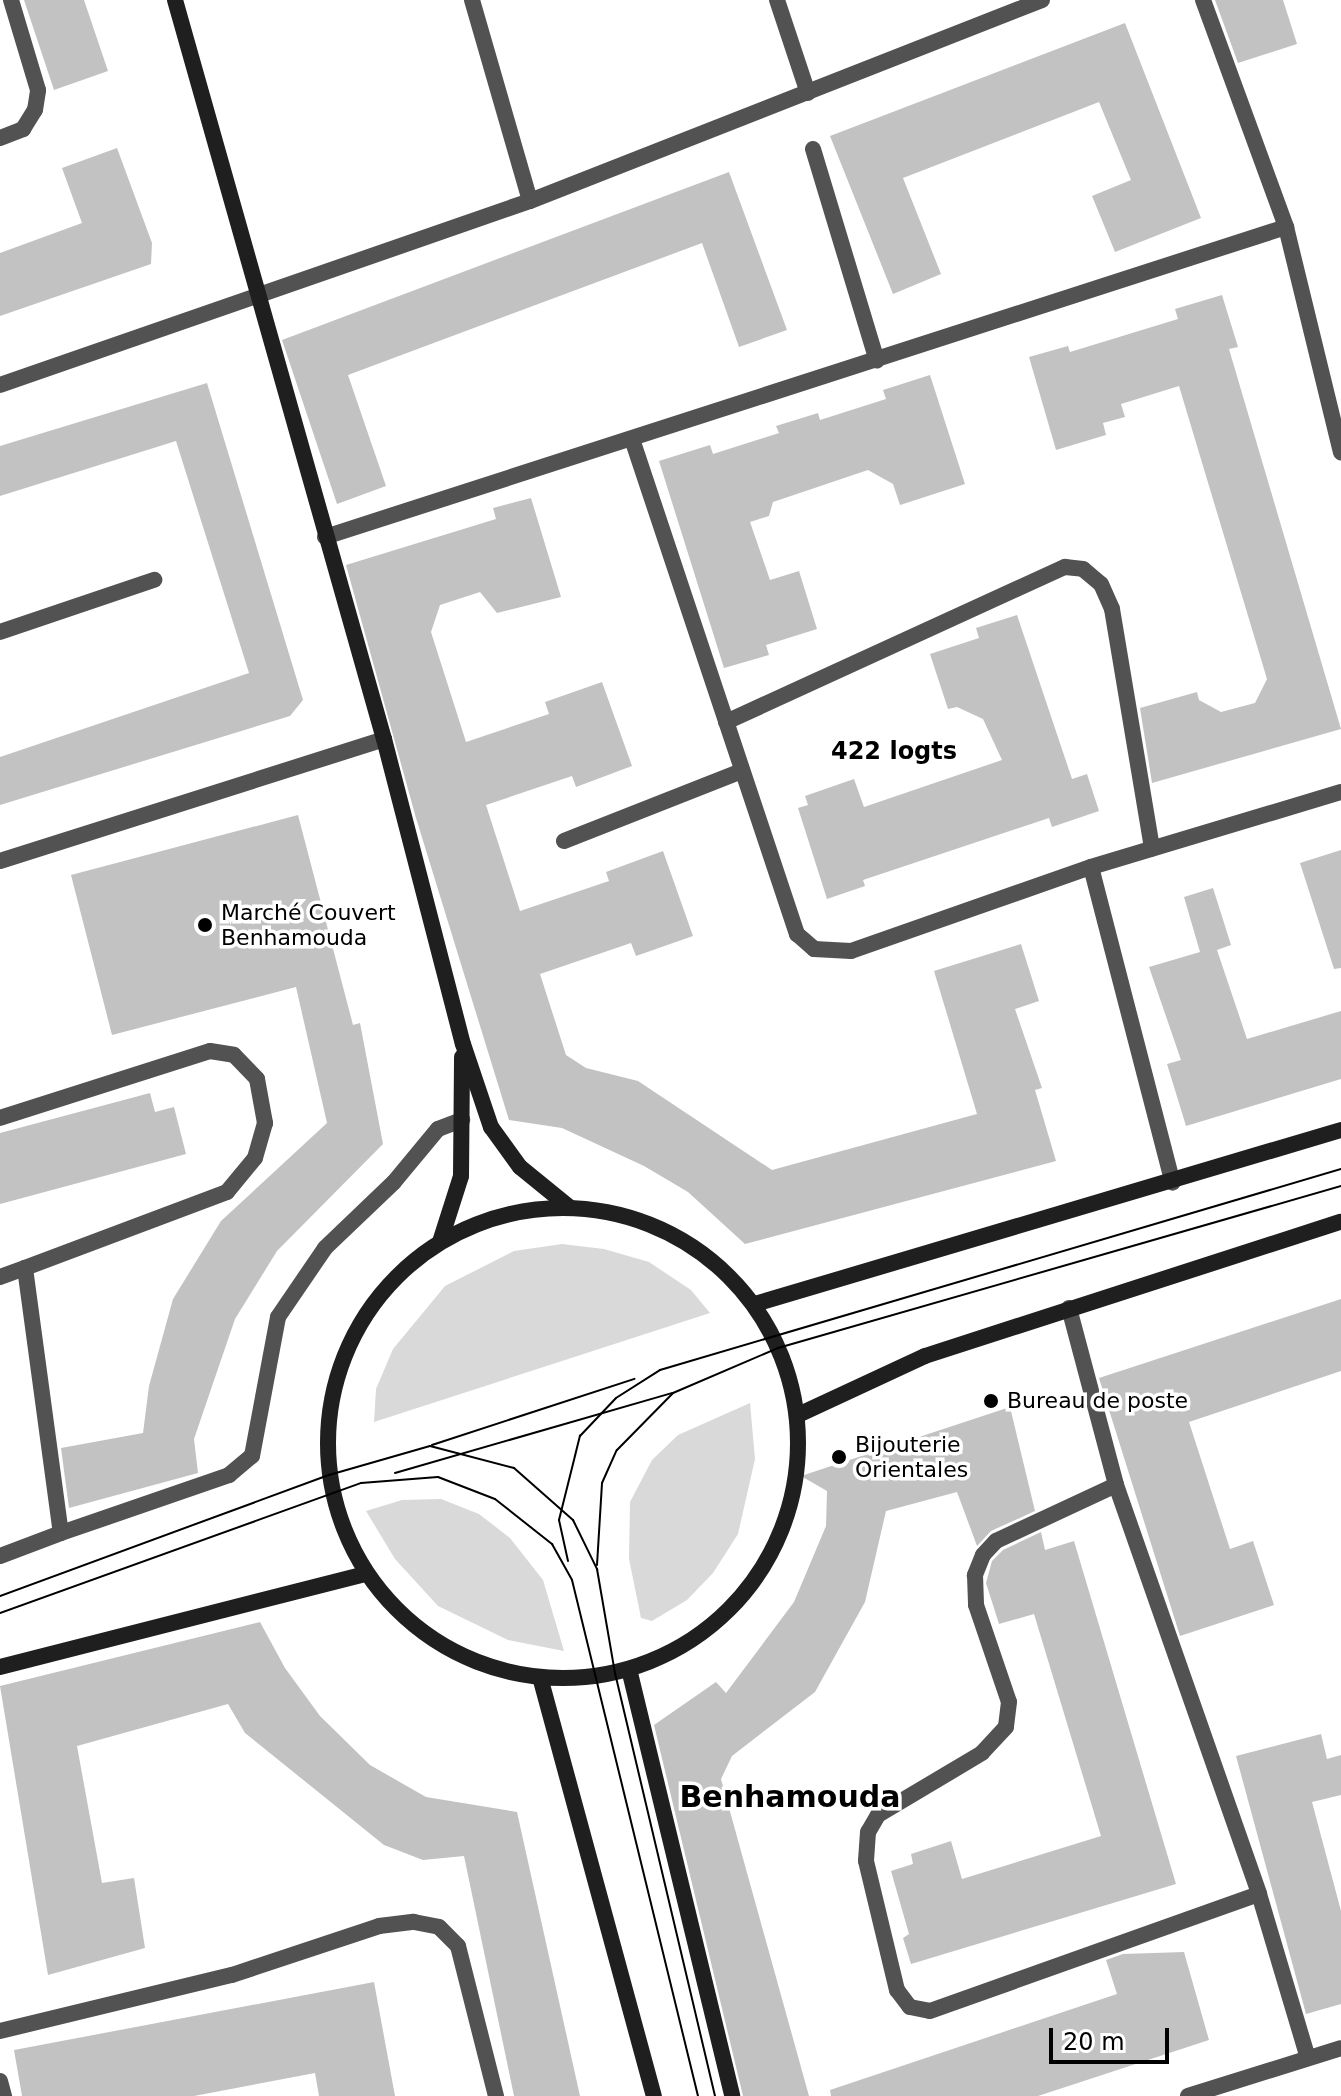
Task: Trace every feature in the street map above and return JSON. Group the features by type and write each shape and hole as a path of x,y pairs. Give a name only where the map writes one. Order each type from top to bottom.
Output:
{"main road":[{"path":"175,0 384,739 463,1044 491,1127 520,1167 569,1207"},
{"path":"440,1242 461,1176 463,1044"},
{"path":"755,1304 1173,1183 1341,1130"},
{"path":"569,1207 640,1220 704,1253 755,1304 780,1348 798,1415 797,1481 777,1544 740,1599 699,1633 629,1669 540,1677 473,1661 437,1640 413,1625 366,1574 345,1535 329,1475 328,1421 339,1367 362,1318 397,1276 440,1242 502,1215 569,1207"},
{"path":"798,1415 889,1370 1069,1308 1341,1222"},
{"path":"0,1667 366,1574"},
{"path":"629,1669 732,2096"},
{"path":"540,1677 654,2096"}],"street":[{"path":"0,138 23,129 35,110 38,90 11,0"},
{"path":"472,0 530,201"},
{"path":"777,0 808,93"},
{"path":"0,385 530,201 1042,0"},
{"path":"1203,0 1286,227 1341,452"},
{"path":"813,149 877,361"},
{"path":"325,537 633,442 1286,227"},
{"path":"633,442 797,934 814,949 851,951 1091,867 1341,792"},
{"path":"726,722 1065,567 1083,569 1101,584 1112,609 1152,849"},
{"path":"0,632 154,580"},
{"path":"0,861 384,739"},
{"path":"564,841 742,771"},
{"path":"1091,867 1173,1183"},
{"path":"0,1118 210,1051 234,1055 257,1079 265,1123 255,1158 227,1192 0,1277"},
{"path":"0,1556 229,1475 252,1456 278,1317 325,1248 394,1182 438,1129 462,1120"},
{"path":"25,1268 61,1533"},
{"path":"1069,1308 1116,1485 1259,1894 1308,2058"},
{"path":"1116,1485 996,1541 983,1555 975,1575 976,1605 1009,1702 1006,1727 982,1753 878,1815 868,1832 866,1861 897,1990 910,2007 930,2011 1259,1894"},
{"path":"0,2031 232,1975 379,1926 414,1922 439,1927 458,1946 496,2096"},
{"path":"1188,2096 1341,2048"},
{"path":"0,2081 4,2096"}],"shaded area":[{"path":"562,1244 604,1249 649,1262 691,1290 710,1313 374,1422 376,1389 393,1349 445,1286 514,1251"},
{"path":"750,1403 755,1459 738,1534 713,1573 687,1600 652,1621 641,1618 629,1559 630,1502 652,1460 678,1435"},
{"path":"441,1499 479,1514 510,1538 543,1580 564,1651 508,1640 438,1606 395,1559 366,1511 402,1500"}],"building":[{"path":"24,0 84,0 108,71 54,90"},
{"path":"1215,0 1283,0 1297,44 1238,63"},
{"path":"1125,23 1201,218 1115,252 1092,196 1131,180 1099,102 903,178 941,274 893,294 830,136"},
{"path":"117,148 152,243 151,264 0,316 0,253 82,223 62,168"},
{"path":"729,172 787,330 739,347 702,243 348,375 386,486 337,504 282,340"},
{"path":"1222,295 1238,347 1229,349 1341,729 1152,783 1140,708 1197,692 1199,700 1221,712 1255,703 1267,679 1179,386 1121,404 1125,417 1103,423 1106,435 1056,450 1029,357 1068,346 1070,352 1178,319 1175,309"},
{"path":"930,375 965,484 900,505 893,484 868,470 773,502 769,516 750,522 770,580 799,571 817,629 766,645 769,655 724,668 659,461 710,445 713,454 779,433 776,426 818,413 820,420 886,399 883,390"},
{"path":"207,383 303,700 290,716 0,805 0,757 249,673 176,441 0,496 0,446"},
{"path":"531,498 561,597 497,613 480,592 440,605 431,632 466,742 549,714 545,702 602,682 632,766 576,787 572,776 486,805 520,911 609,881 606,872 663,851 693,936 636,956 631,943 540,974 566,1055 586,1068 638,1081 772,1170 977,1114 934,971 1021,944 1039,1001 1015,1009 1042,1088 1035,1090 1056,1161 745,1244 688,1192 644,1166 562,1128 509,1120 416,818 346,565 496,519 493,508"},
{"path":"1017,615 1072,779 1087,774 1099,811 1052,827 1049,818 863,880 865,886 827,899 798,808 808,805 805,796 854,779 864,807 1002,760 983,719 957,707 948,709 930,654 979,638 976,628"},
{"path":"298,815 353,1025 360,1023 383,1144 277,1251 235,1319 194,1439 198,1473 69,1508 61,1448 143,1433 149,1386 173,1299 221,1221 327,1123 296,987 112,1035 71,875"},
{"path":"1341,850 1341,968 1334,969 1300,863"},
{"path":"1213,888 1231,945 1217,950 1247,1039 1341,1011 1341,1079 1186,1126 1167,1064 1181,1060 1149,967 1200,952 1184,897"},
{"path":"150,1093 155,1112 174,1107 186,1154 0,1204 0,1133"},
{"path":"1341,1299 1341,1371 1189,1422 1230,1549 1253,1541 1274,1605 1180,1636 1099,1378"},
{"path":"1010,1407 1035,1511 991,1531 977,1546 957,1492 886,1511 865,1602 815,1692 732,1756 721,1779 809,2096 743,2096 654,1725 716,1682 726,1693 794,1602 826,1526 827,1491 801,1476"},
{"path":"1041,1532 1045,1550 1074,1541 1176,1884 911,1964 903,1938 909,1934 891,1871 913,1864 911,1854 951,1841 962,1879 1101,1836 1034,1614 999,1624 986,1583 992,1561 1003,1550"},
{"path":"260,1622 285,1668 320,1716 370,1765 426,1797 517,1812 580,2096 514,2096 464,1856 423,1860 384,1845 245,1733 228,1704 77,1746 102,1883 134,1878 145,1948 48,1975 0,1686"},
{"path":"1321,1734 1327,1759 1341,1755 1341,1795 1312,1802 1341,1911 1341,2004 1306,2014 1236,1756"},
{"path":"1184,1952 1209,2040 1038,2096 831,2096 830,2090 1117,1994 1106,1960 1123,1954"},
{"path":"374,1982 395,2096 319,2096 315,2073 194,2096 22,2096 14,2050"}],"tram line":[{"path":"568,1561 559,1520 580,1436 616,1398 660,1370 1341,1169"},
{"path":"597,1565 602,1483 617,1450 673,1393 778,1348 1341,1186"},
{"path":"432,1445 634,1379"},
{"path":"395,1473 672,1393"},
{"path":"0,1596 329,1475 430,1446 514,1468 573,1520 597,1569 615,1673 715,2096"},
{"path":"0,1613 361,1483 438,1477 495,1499 552,1544 572,1580 698,2096"}],"place":[{"name":"Marché Couvert Benhamouda","path":"205,925"},
{"name":"Bureau de poste","path":"991,1401"},
{"name":"Bijouterie Orientales","path":"839,1457"}],"district":[{"name":"422 logts","path":"894,752"},
{"name":"Benhamouda","path":"790,1797"}]}
